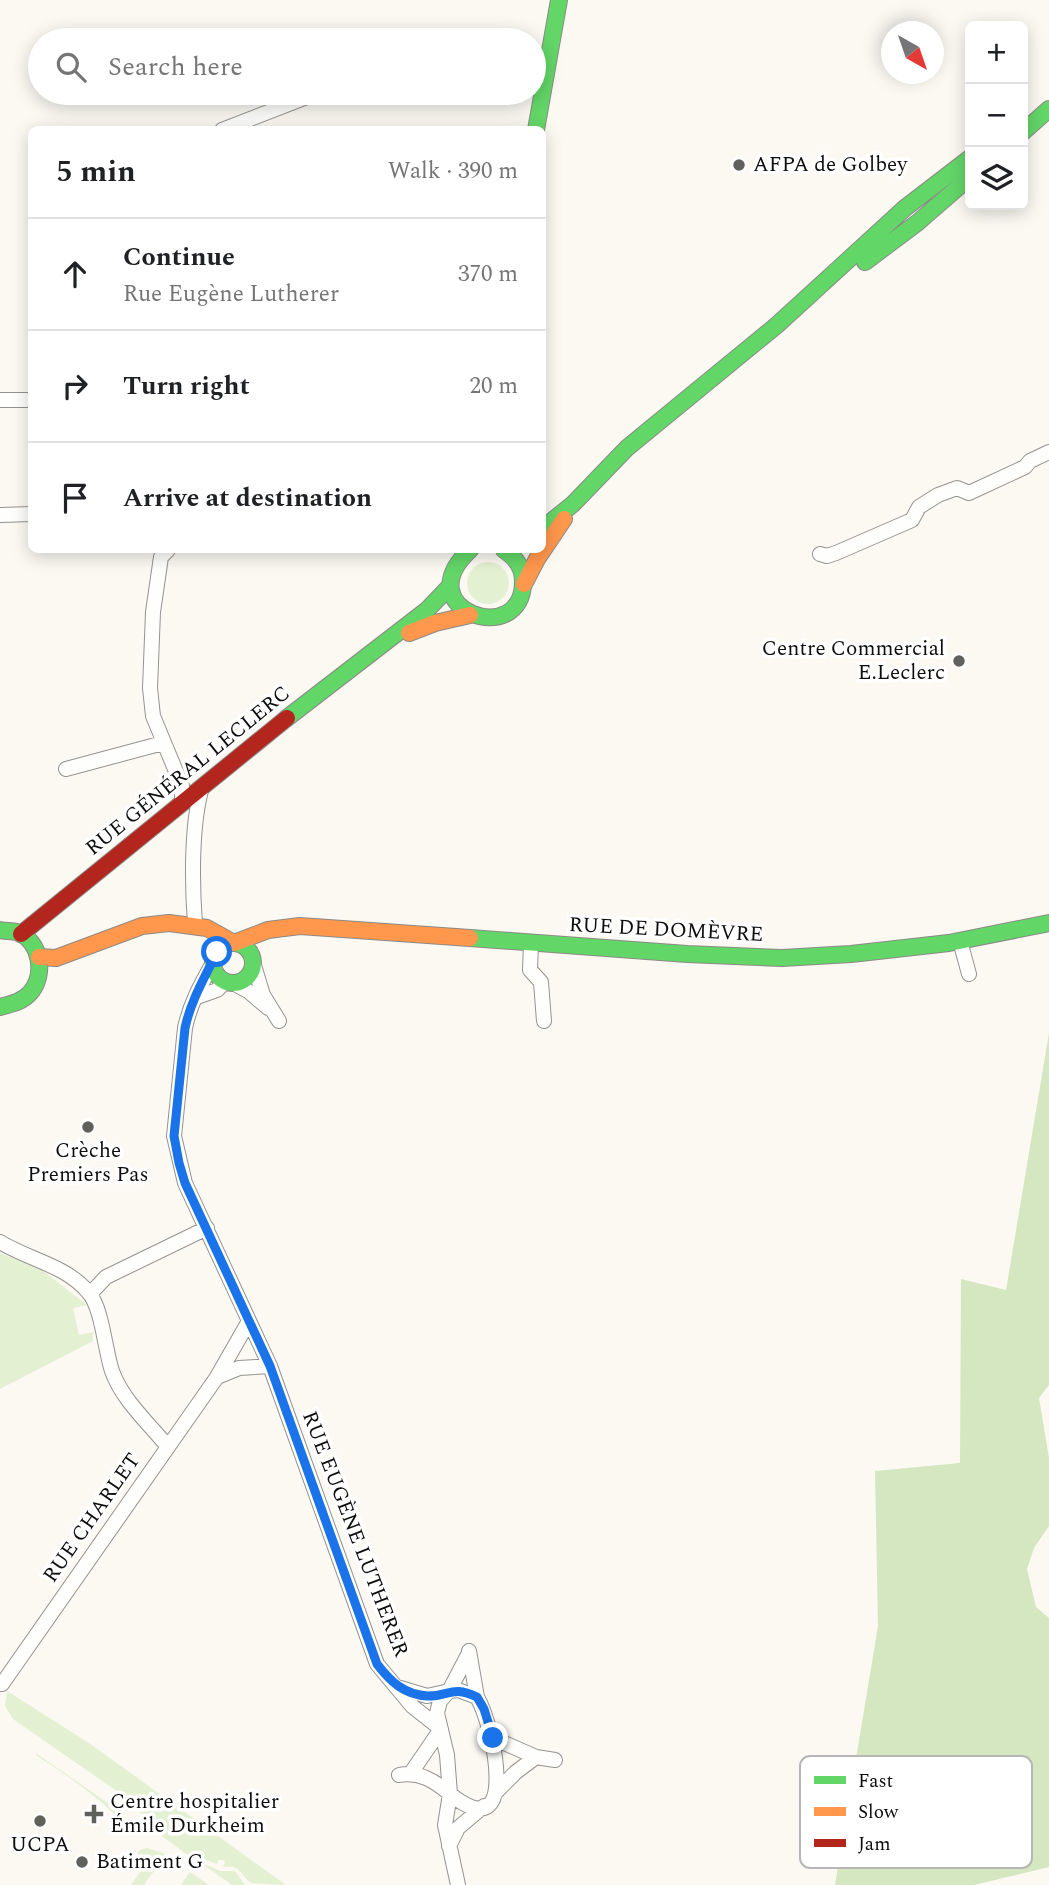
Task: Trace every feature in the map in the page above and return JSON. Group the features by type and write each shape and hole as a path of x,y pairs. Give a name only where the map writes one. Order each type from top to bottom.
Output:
{"main road":[{"path":"546,51 559,0"},
{"path":"1028,114 1049,99"},
{"path":"537,126 538,105"},
{"path":"1028,128 1049,109"},
{"path":"546,526 573,504 628,448 776,325 905,208 965,162"},
{"path":"776,325 916,223 965,181"},
{"path":"546,548 573,504"},
{"path":"463,553 455,564 450,586 453,598 460,608 470,615"},
{"path":"508,553 521,567 524,584"},
{"path":"524,584 543,553"},
{"name":"RUE GÉNÉRAL LECLERC","path":"383,643 435,623 470,615 482,619 505,614 515,606 524,584"},
{"name":"RUE GÉNÉRAL LECLERC","path":"21,934 182,802 427,610 450,586"},
{"path":"39,957 56,958 142,926 169,923 206,928 247,949 253,962"},
{"name":"RUE DE DOMÈVRE","path":"234,943 268,930 300,926 782,958 851,954 960,941 1049,923"},
{"path":"192,925 213,963 216,974 229,982 247,977 260,950 279,928"},
{"path":"0,930 21,934 29,940 39,957 41,970 32,993 11,1006 0,1007"},
{"path":"213,963 221,947 234,943"}],"street":[{"path":"232,126 286,105"},
{"path":"0,400 28,400"},
{"path":"820,554 836,554 912,520 919,507 938,495 957,488 969,493 1025,467 1030,461 1049,452"},
{"path":"0,515 28,514"},
{"path":"163,553 153,612 150,688 153,716 182,786 182,802"},
{"path":"66,769 163,743"},
{"path":"192,925 196,812 202,787"},
{"path":"960,941 969,974"},
{"path":"531,943 530,970 541,982 544,1021"},
{"path":"197,997 217,990 229,982 248,991 275,1016 263,995 253,962"},
{"name":"RUE EUGÈNE LUTHERER","path":"213,963 198,986 197,997 189,1011 185,1028 174,1136 185,1183 270,1366 377,1664 412,1706 441,1729"},
{"path":"90,1294 106,1278 207,1228"},
{"path":"0,1242 51,1264 90,1294 97,1308 113,1373 133,1406 169,1445"},
{"name":"RUE CHARLET","path":"1,1683 217,1377 249,1321"},
{"path":"217,1377 239,1368 270,1366"},
{"path":"458,1885 445,1825 450,1794 447,1755 438,1713 440,1701 449,1691 469,1650 477,1697 484,1709 493,1738 497,1791"},
{"name":"RUE EUGÈNE LUTHERER","path":"397,1687 428,1696 449,1691 466,1692 477,1697"},
{"path":"441,1729 405,1774 435,1781 471,1808 485,1806"},
{"path":"493,1738 536,1757 555,1760"},
{"path":"449,1846 458,1828 490,1802 516,1772 536,1757"}],"green space":[{"path":"488,562 503,568 509,583 503,598 488,604 473,598 467,583 473,568"},
{"path":"1049,1033 1049,1385 1039,1398 1049,1458 1049,1526 1034,1548 1027,1569 1036,1607 1049,1618 1049,1867 974,1885 835,1885 838,1868 1032,1868 1032,1756 856,1756 878,1626 875,1471 960,1463 961,1279 1006,1290"},
{"path":"0,1253 42,1270 87,1305 73,1308 79,1335 93,1332 93,1341 0,1389"},
{"path":"7,1691 89,1743 286,1885 251,1883 236,1868 223,1867 223,1860 218,1860 217,1864 198,1857 193,1859 155,1831 131,1801 13,1719 5,1706"},
{"path":"37,1754 121,1812 133,1829 131,1835 129,1836 125,1827 104,1804"},
{"path":"147,1848 166,1854 144,1885 131,1885 140,1872 130,1864 140,1850"},
{"path":"198,1861 220,1871 235,1871 245,1885 232,1885"},
{"path":"190,1872 209,1885 181,1885"}],"traffic: fast":[{"path":"546,73 559,0"},
{"path":"537,126 540,105"},
{"path":"1028,128 1049,109"},
{"path":"546,526 573,504 627,448 777,325 905,208 965,162"},
{"path":"865,262 917,223 965,181"},
{"path":"468,553 454,571 451,590 458,604 472,614 490,617 506,614 518,602 523,581 522,571 508,553"},
{"path":"287,718 427,610 450,586"},
{"path":"470,938 782,958 851,954 949,943 1049,923"},
{"path":"0,930 25,936 36,951 39,968 35,986 30,993 20,1001 0,1007"},
{"path":"233,943 247,949 253,963 247,977 233,983 219,977 213,963 219,949 233,943"}],"traffic: slow":[{"path":"546,546 564,519"},
{"path":"524,584 541,553"},
{"path":"409,633 435,623 470,615"},
{"path":"39,957 56,958 142,926 169,923 207,928 234,943 268,930 300,926 470,938"}],"traffic: jam":[{"path":"21,934 287,718"}],"place":[{"name":"AFPA de Golbey","path":"739,165"},
{"name":"Centre Commercial E.Leclerc","path":"959,661"},
{"name":"Crèche Premiers Pas","path":"88,1127"},
{"name":"Centre hospitalier Émile Durkheim","path":"94,1814"},
{"name":"UCPA","path":"40,1821"},
{"name":"Batiment G","path":"82,1862"}],"route":[{"path":"217,952 198,986 197,997 189,1011 185,1028 174,1136 185,1183 270,1366 377,1664 397,1687 428,1696 458,1690 477,1697 484,1709 493,1738"}]}
